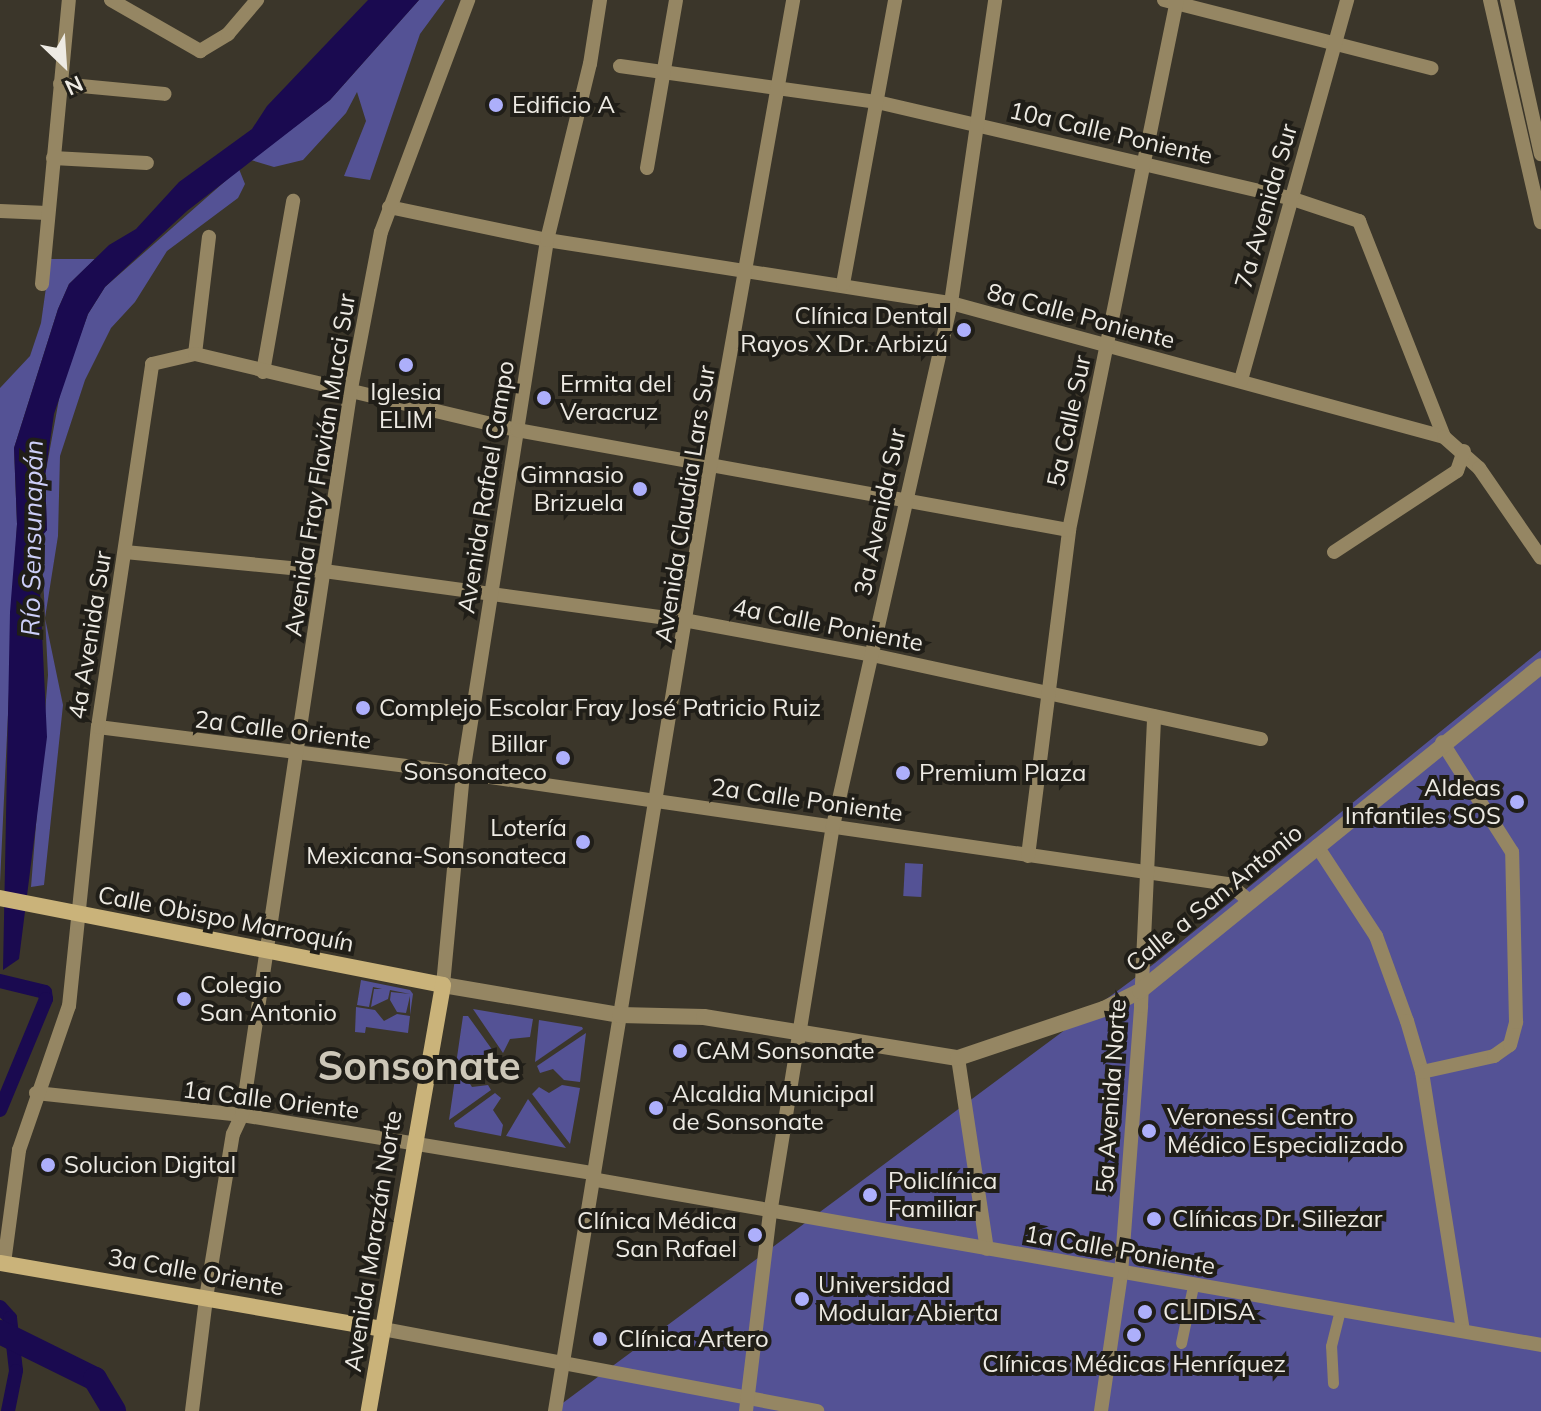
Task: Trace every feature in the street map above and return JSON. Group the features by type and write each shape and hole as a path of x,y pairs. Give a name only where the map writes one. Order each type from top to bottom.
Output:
{"main road":[{"name":"Calle Obispo Marroquín","path":"0,898 443,985"},
{"name":"Avenida Morazán Norte","path":"369,1411 443,985"},
{"name":"3a Calle Oriente","path":"2,1263 383,1329"}],"street":[{"path":"42,284 69,0"},
{"path":"111,0 200,51 213,46 257,0"},
{"name":"Avenida Fray Flavián Mucci Sur","path":"192,1411 206,1298 234,1132 242,1115 350,394 389,207 468,0"},
{"name":"Avenida Rafael Campo","path":"443,985 463,773 547,240 600,0"},
{"path":"647,168 676,0"},
{"name":"Avenida Claudia Lars Sur","path":"555,1411 689,621 710,467 793,0"},
{"path":"843,284 895,0"},
{"name":"3a Avenida Sur","path":"747,1404 770,1214 833,826 951,303 995,0"},
{"name":"7a Avenida Sur","path":"1241,380 1347,0"},
{"path":"1490,0 1541,222"},
{"path":"1507,0 1541,154"},
{"path":"1172,1 1431,68"},
{"name":"5a Calle Sur","path":"1028,856 1069,530 1144,162 1172,1"},
{"name":"10a Calle Poniente","path":"620,66 778,91 877,102 1290,198 1359,221 1444,437"},
{"path":"60,84 165,94"},
{"path":"53,158 147,163"},
{"path":"263,372 293,201"},
{"name":"8a Calle Poniente","path":"389,207 547,240 951,303 1444,437 1464,451 1541,558"},
{"path":"0,211 47,213"},
{"path":"209,237 195,354 350,394 517,430 710,467 907,497 1069,530"},
{"name":"4a Avenida Sur","path":"2,1263 19,1150 36,1093 65,1027 98,727 152,364 195,354"},
{"path":"1334,552 1457,471 1464,451"},
{"name":"4a Calle Poniente","path":"125,552 324,571 689,621 872,655 1261,739"},
{"name":"Calle a San Antonio","path":"443,985 620,1015 704,1017 958,1058 1104,1009 1140,991 1442,742 1541,666"},
{"name":"5a Avenida Norte","path":"1101,1411 1121,1274 1154,716"},
{"name":"2a Calle Oriente","path":"98,727 296,756 463,773"},
{"path":"1422,1072 1494,1056 1510,1045 1516,1022 1512,852 1442,742"},
{"name":"2a Calle Poniente","path":"463,773 1229,884 1249,901"},
{"path":"1317,846 1376,936 1422,1072 1463,1331"},
{"path":"958,1058 987,1249"},
{"name":"1a Calle Oriente","path":"36,1093 242,1115 415,1141 596,1176"},
{"name":"1a Calle Poniente","path":"596,1176 770,1214 1541,1345"},
{"path":"1181,1343 1193,1286"},
{"path":"1333,1383 1331,1346 1340,1310"},
{"path":"383,1329 565,1364 747,1404 817,1411"}],"shaded area":[{"path":"419,0 445,0 420,34 370,180 344,176 366,121 357,92 346,113 303,160 274,167 251,160 330,100"},
{"path":"239,169 245,184 238,198 167,251 135,302 111,328 85,380 60,456 58,536 45,617 41,537 47,530 45,476 61,388 88,314 105,287"},
{"path":"50,259 95,259 69,284 58,309 14,448 17,524 0,883 0,388 30,356 41,323"},
{"path":"45,619 63,705 44,885 31,887 48,675"},
{"path":"1541,650 1541,1411 552,1411 1155,963"},
{"path":"905,863 923,864 921,897 903,896"},
{"path":"361,980 410,990 413,994 410,1015 410,996 406,1013 397,1012 390,1000 391,992 410,994 390,990 388,999 371,1007 374,989 382,989 373,987 369,1007 357,1005"},
{"path":"356,1007 375,1010 384,1021 397,1014 410,1016 408,1033 366,1027 365,1033 355,1032"},
{"path":"473,1009 533,1019 530,1037 510,1039 503,1053"},
{"path":"463,1016 468,1016 501,1062 494,1065 479,1056 466,1065 456,1064"},
{"path":"539,1020 582,1027 583,1029 535,1062"},
{"path":"586,1033 580,1082 564,1080 553,1069 540,1073 537,1066"},
{"path":"456,1072 463,1073 472,1087 488,1085 491,1090 449,1120"},
{"path":"562,1085 580,1088 570,1144 532,1094 539,1087 549,1093"},
{"path":"495,1093 501,1098 493,1110 503,1125 501,1136 455,1127 454,1123"},
{"path":"528,1099 547,1124 566,1148 506,1136"}],"water":[{"name":"Río Sensunapán","path":"368,0 419,0 330,100 187,211 105,287 88,314 54,414 45,476 47,530 41,537 40,590 47,737 19,959 3,970 10,612 17,524 14,448 58,309 69,284 109,245 136,229 179,182 252,129 267,106"}],"waterway":[{"path":"0,981 45,992 46,999 0,1110"},
{"path":"0,1307 10,1318 16,1371 8,1411"},
{"path":"0,1332 95,1379 114,1411"}],"place":[{"name":"Edificio A","path":"496,105"},
{"name":"Clínica Dental Rayos X Dr. Arbizú","path":"964,330"},
{"name":"Iglesia ELIM","path":"406,365"},
{"name":"Ermita del Veracruz","path":"544,398"},
{"name":"Gimnasio Brizuela","path":"640,489"},
{"name":"Complejo Escolar Fray José Patricio Ruiz","path":"363,708"},
{"name":"Billar Sonsonateco","path":"563,758"},
{"name":"Premium Plaza","path":"903,773"},
{"name":"Aldeas Infantiles SOS","path":"1517,802"},
{"name":"Lotería Mexicana-Sonsonateca","path":"583,842"},
{"name":"Colegio San Antonio","path":"184,999"},
{"name":"CAM Sonsonate","path":"680,1051"},
{"name":"Alcaldia Municipal de Sonsonate","path":"656,1108"},
{"name":"Veronessi Centro Médico Especializado","path":"1149,1131"},
{"name":"Solucion Digital","path":"48,1165"},
{"name":"Policlínica Familiar","path":"870,1195"},
{"name":"Clínicas Dr. Siliezar","path":"1154,1219"},
{"name":"Clínica Médica San Rafael","path":"755,1235"},
{"name":"Universidad Modular Abierta","path":"802,1299"},
{"name":"CLIDISA","path":"1145,1312"},
{"name":"Clínicas Médicas Henríquez","path":"1134,1335"},
{"name":"Clínica Artero","path":"600,1339"}],"district":[{"name":"Sonsonate","path":"419,1065"}]}
